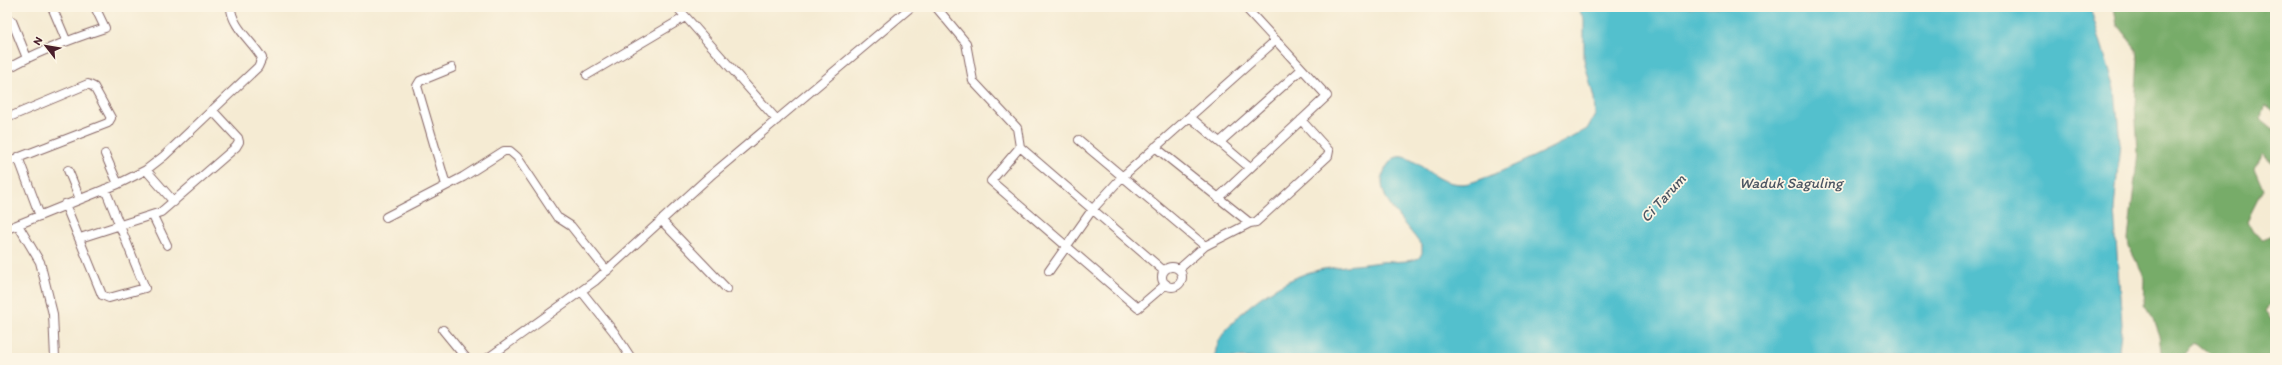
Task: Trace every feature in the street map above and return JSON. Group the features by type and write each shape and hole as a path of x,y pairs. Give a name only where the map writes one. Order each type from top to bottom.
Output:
{"street":[{"path":"52,7 66,40"},
{"path":"7,69 66,40 105,28 95,7"},
{"path":"7,229 65,204 80,200 118,184 146,170 164,156 258,67 262,60 261,56 232,14 231,7"},
{"path":"676,7 777,120"},
{"path":"488,358 582,292 661,220 911,7"},
{"path":"936,7 966,43 974,81 1017,128 1020,147 1164,271"},
{"path":"1218,198 1327,96 1245,7"},
{"path":"587,75 685,17"},
{"path":"12,21 27,58"},
{"path":"1049,271 1092,210 1122,177 1276,40"},
{"path":"446,185 417,86 420,81 452,68"},
{"path":"1220,142 1302,69"},
{"path":"7,118 88,84 94,88 110,116 108,123 7,162"},
{"path":"80,238 119,227 164,211 238,144 237,136 212,110"},
{"path":"1190,117 1250,168"},
{"path":"1179,269 1205,246 1250,223 1256,222 1328,156 1329,151 1301,120"},
{"path":"1078,140 1205,246"},
{"path":"1020,147 991,181 1138,308 1166,284"},
{"path":"1155,147 1250,223"},
{"path":"386,217 463,177 504,150 512,152 557,216 571,226 606,271"},
{"path":"104,154 118,184"},
{"path":"18,157 40,216"},
{"path":"68,170 80,200"},
{"path":"146,170 174,202"},
{"path":"65,204 80,238 99,291 104,297 110,298 145,288 119,227 105,189"},
{"path":"153,216 167,245"},
{"path":"661,220 727,290"},
{"path":"18,225 40,262 44,276 54,320 55,358"},
{"path":"1169,267 1179,269 1182,275 1178,284 1172,287 1166,284 1162,278 1164,271 1169,267"},
{"path":"582,292 614,332 631,358"},
{"path":"443,330 466,358"}],"green space":[{"path":"2114,7 2275,7 2275,113 2266,106 2259,118 2275,131 2275,165 2263,154 2254,168 2263,189 2247,221 2253,232 2263,239 2275,234 2275,298 2265,311 2275,323 2275,358 2215,358 2195,342 2182,358 2162,358 2159,336 2153,319 2144,305 2145,279 2129,247 2128,239 2138,152 2135,105 2138,59 2137,50 2117,25"}],"water":[{"name":"Waduk Saguling","path":"1577,7 2090,7 2115,89 2120,143 2114,210 2122,324 2118,358 1215,358 1215,352 1219,341 1236,319 1260,298 1288,281 1307,273 1323,269 1380,262 1414,260 1419,258 1422,253 1422,247 1391,206 1385,195 1382,184 1384,172 1394,158 1407,158 1438,178 1452,183 1462,184 1505,170 1587,129 1595,115 1594,98 1584,60 1584,19"}],"water label":[{"name":"Ci Tarum","path":"1663,198"}]}
